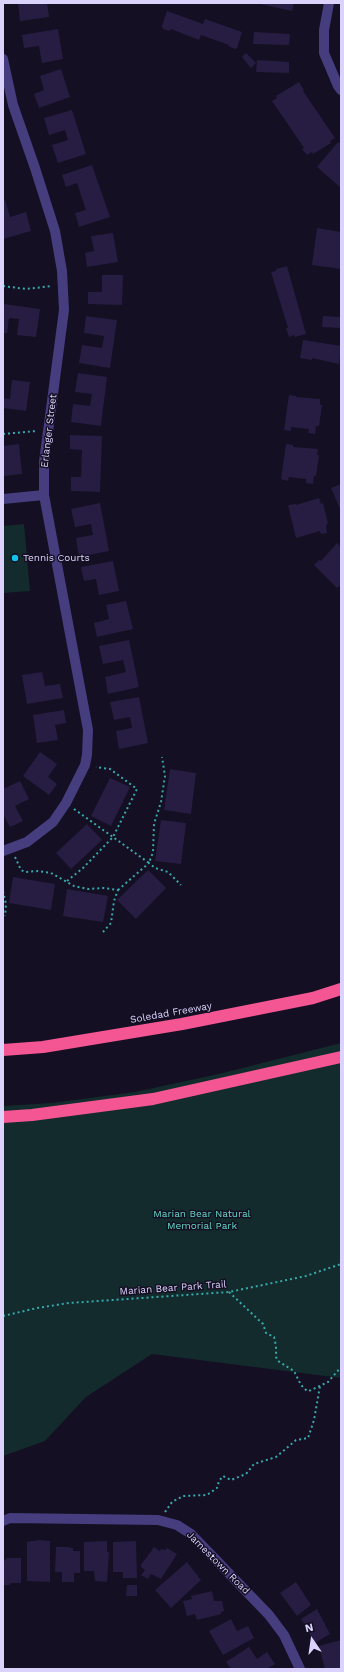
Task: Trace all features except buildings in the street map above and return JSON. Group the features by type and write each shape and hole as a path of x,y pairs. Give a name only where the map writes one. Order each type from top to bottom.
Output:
{"highway":[{"name":"Soledad Freeway","path":"3,1050 43,1047 182,1024 313,998 341,989"},
{"path":"3,1117 32,1115 153,1099 341,1057"},
{"path":"3,1122 32,1115"}],"street":[{"path":"329,3 324,30 324,53 341,90"},
{"name":"Erlanger Street","path":"3,59 12,105 34,165 55,231 62,271 64,310 44,462 44,495 88,730 85,765 66,803 53,822 27,842 7,850"},
{"path":"3,500 44,495"},
{"name":"Jamestown Road","path":"3,1521 10,1518 158,1520 177,1525 191,1534 269,1615 284,1635 300,1669"}],"path":[{"path":"3,286 26,289 63,286"},
{"path":"3,434 48,431"},
{"path":"103,932 111,923 114,901 118,890 149,863 153,852 154,824 161,802 165,776 162,757"},
{"path":"67,881 83,868 113,837 137,789 110,769 85,765"},
{"path":"66,803 155,868 168,872 181,885"},
{"path":"7,850 21,870 25,872 51,873 74,886 88,890 104,888 118,890"},
{"path":"3,891 6,904 5,916"},
{"name":"Marian Bear Park Trail","path":"3,1316 37,1308 70,1304 229,1292 306,1276 341,1264"},
{"path":"229,1292 263,1324 266,1333 274,1337 276,1357 278,1361 294,1371 307,1391 309,1392 328,1382 341,1367"},
{"path":"158,1520 172,1502 183,1496 207,1495 217,1488 219,1481 223,1476 231,1480 246,1474 254,1464 276,1458 296,1440 308,1438 314,1420 320,1386"}],"green space":[{"name":"Tennis Courts","path":"24,524 30,591 3,593 3,526"},
{"name":"Marian Bear Natural Memorial Park","path":"341,1043 341,1378 152,1354 86,1397 45,1441 3,1456 3,1106 52,1103 135,1092 223,1073"}],"place":[{"name":"Tennis Courts","path":"15,558"}]}
